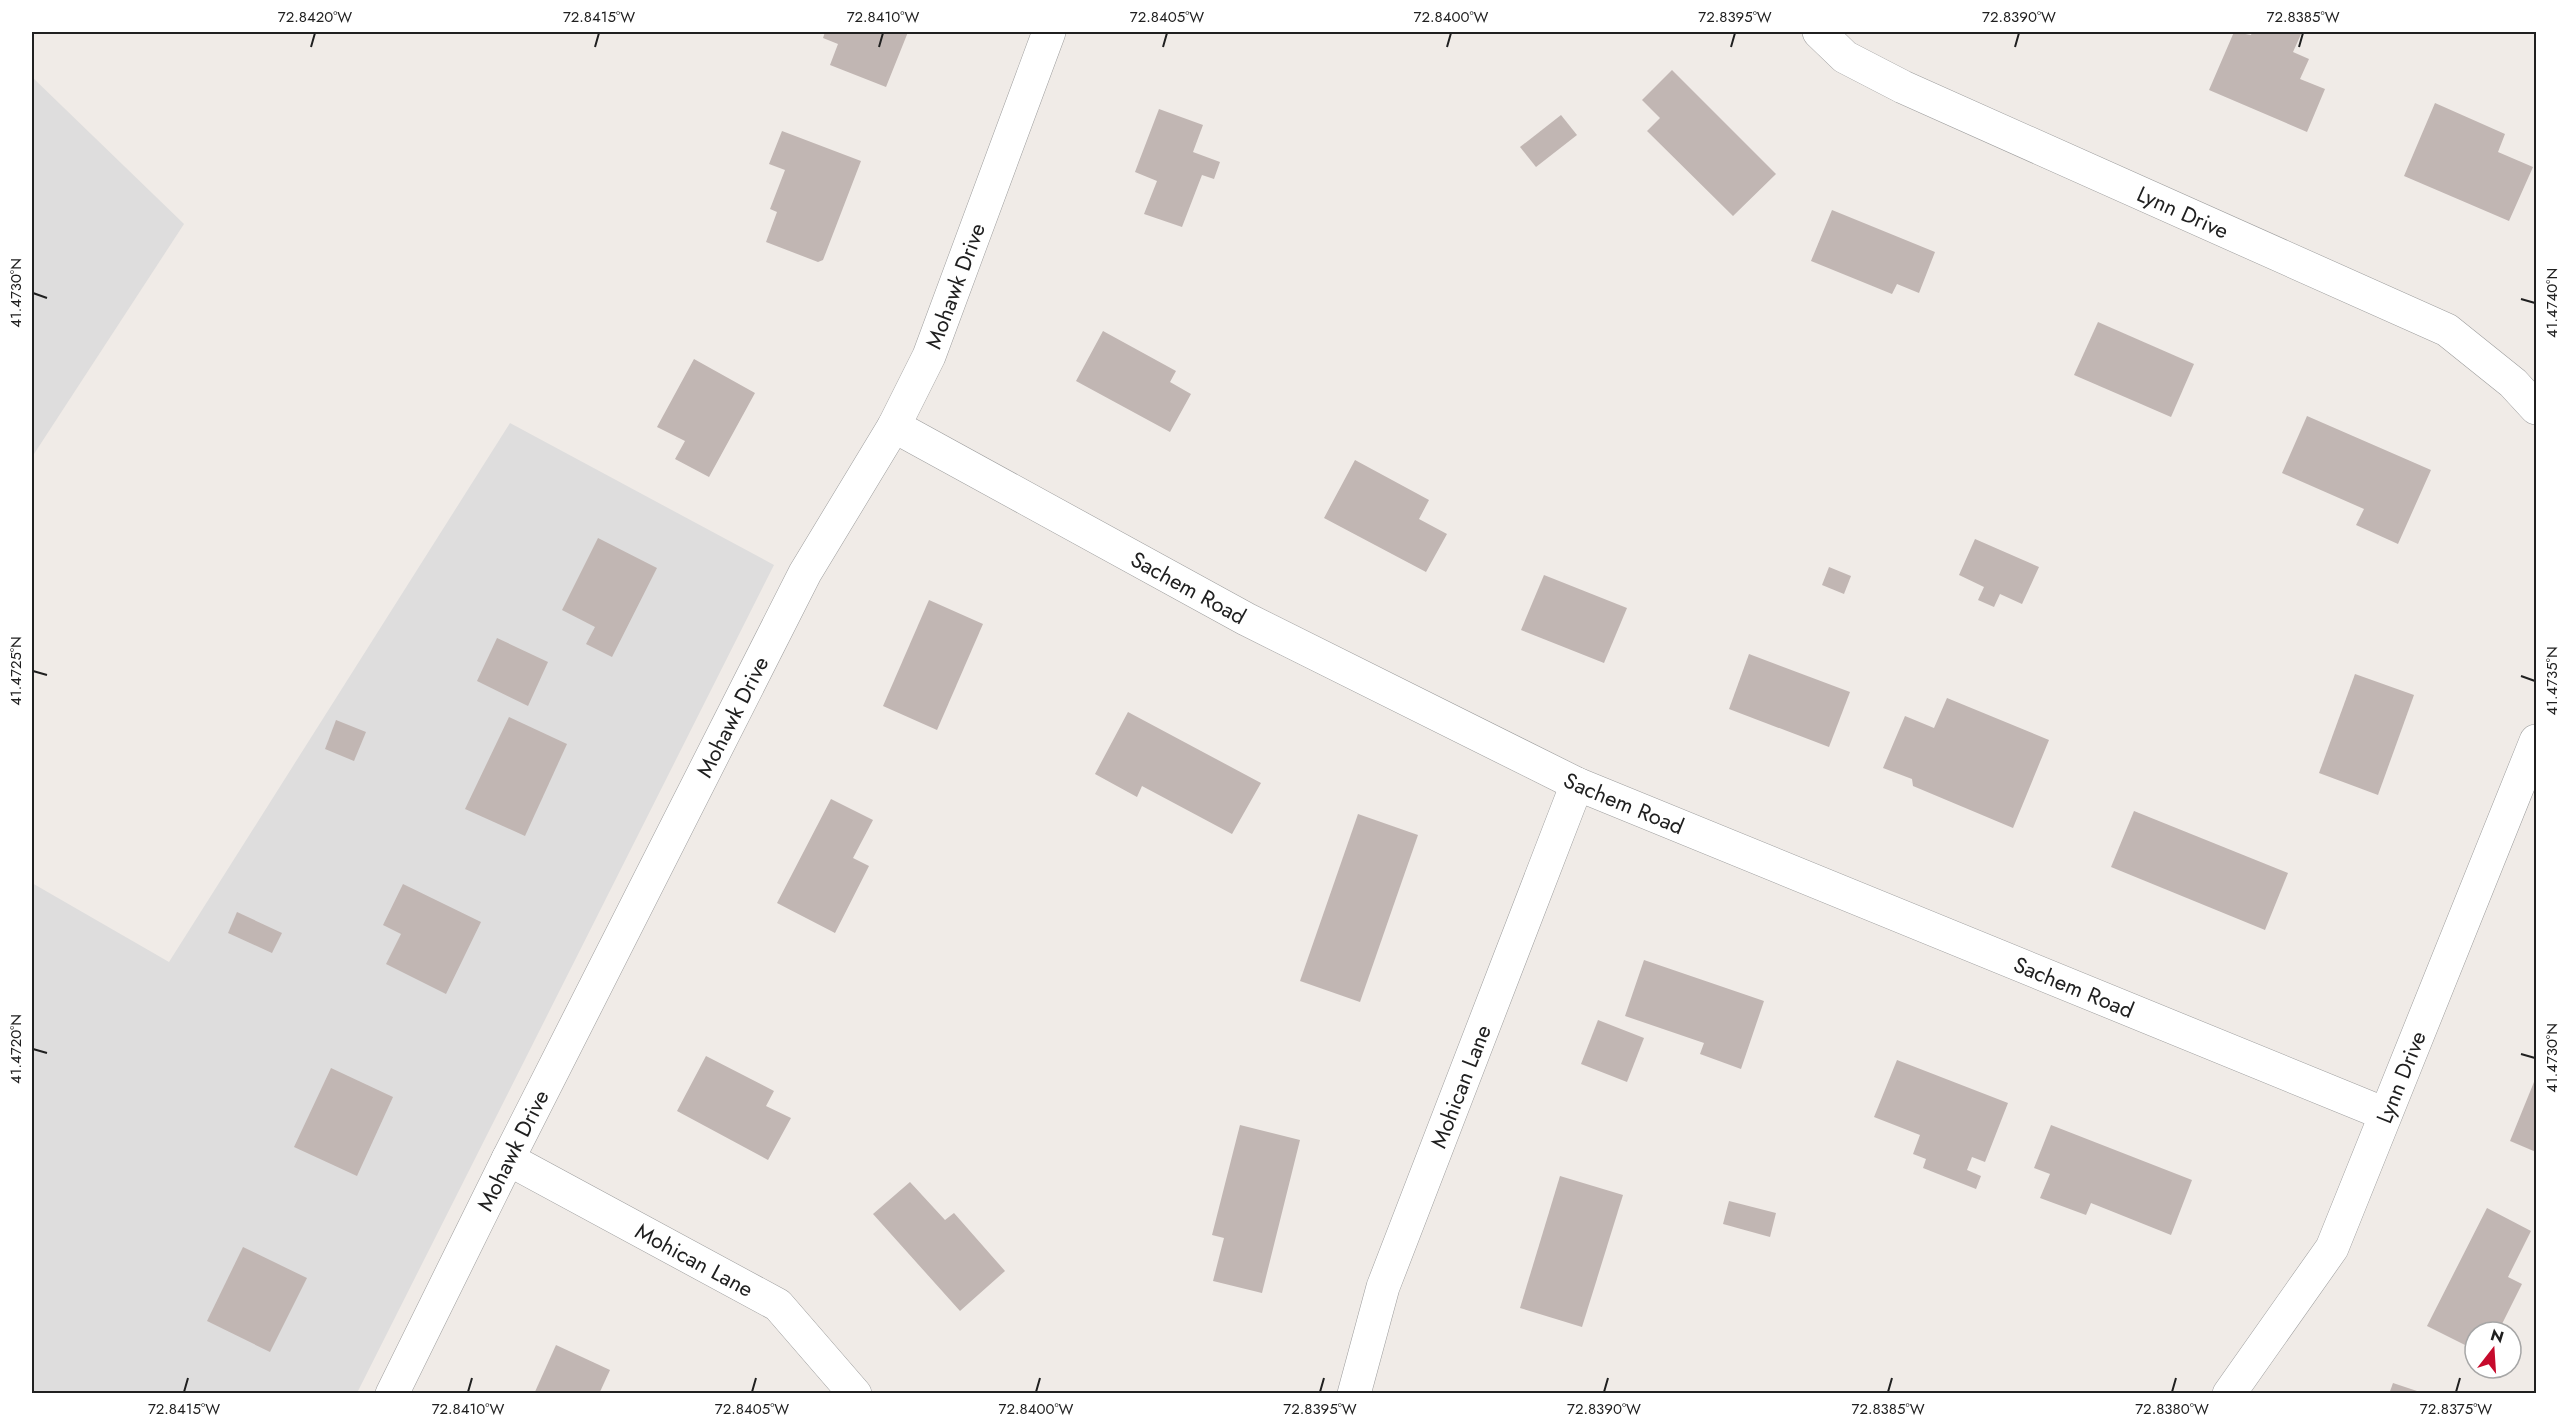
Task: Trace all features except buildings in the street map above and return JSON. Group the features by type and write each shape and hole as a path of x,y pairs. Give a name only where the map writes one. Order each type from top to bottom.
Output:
{"street":[{"name":"Mohawk Drive","path":"392,1394 508,1159 805,573 894,426 929,356 1049,32"},
{"name":"Lynn Drive","path":"1819,32 1845,57 1903,87 2446,330 2513,383 2536,408"},
{"name":"Sachem Road","path":"894,426 1246,619 1577,784 2385,1114"},
{"name":"Lynn Drive","path":"2229,1394 2332,1248 2536,741"},
{"name":"Mohican Lane","path":"1354,1394 1383,1287 1577,784"},
{"name":"Mohican Lane","path":"508,1159 778,1305 855,1394"}],"shaded area":[{"path":"32,77 184,224 32,457"},
{"path":"510,423 774,565 357,1393 32,1393 32,883 169,962"}]}
